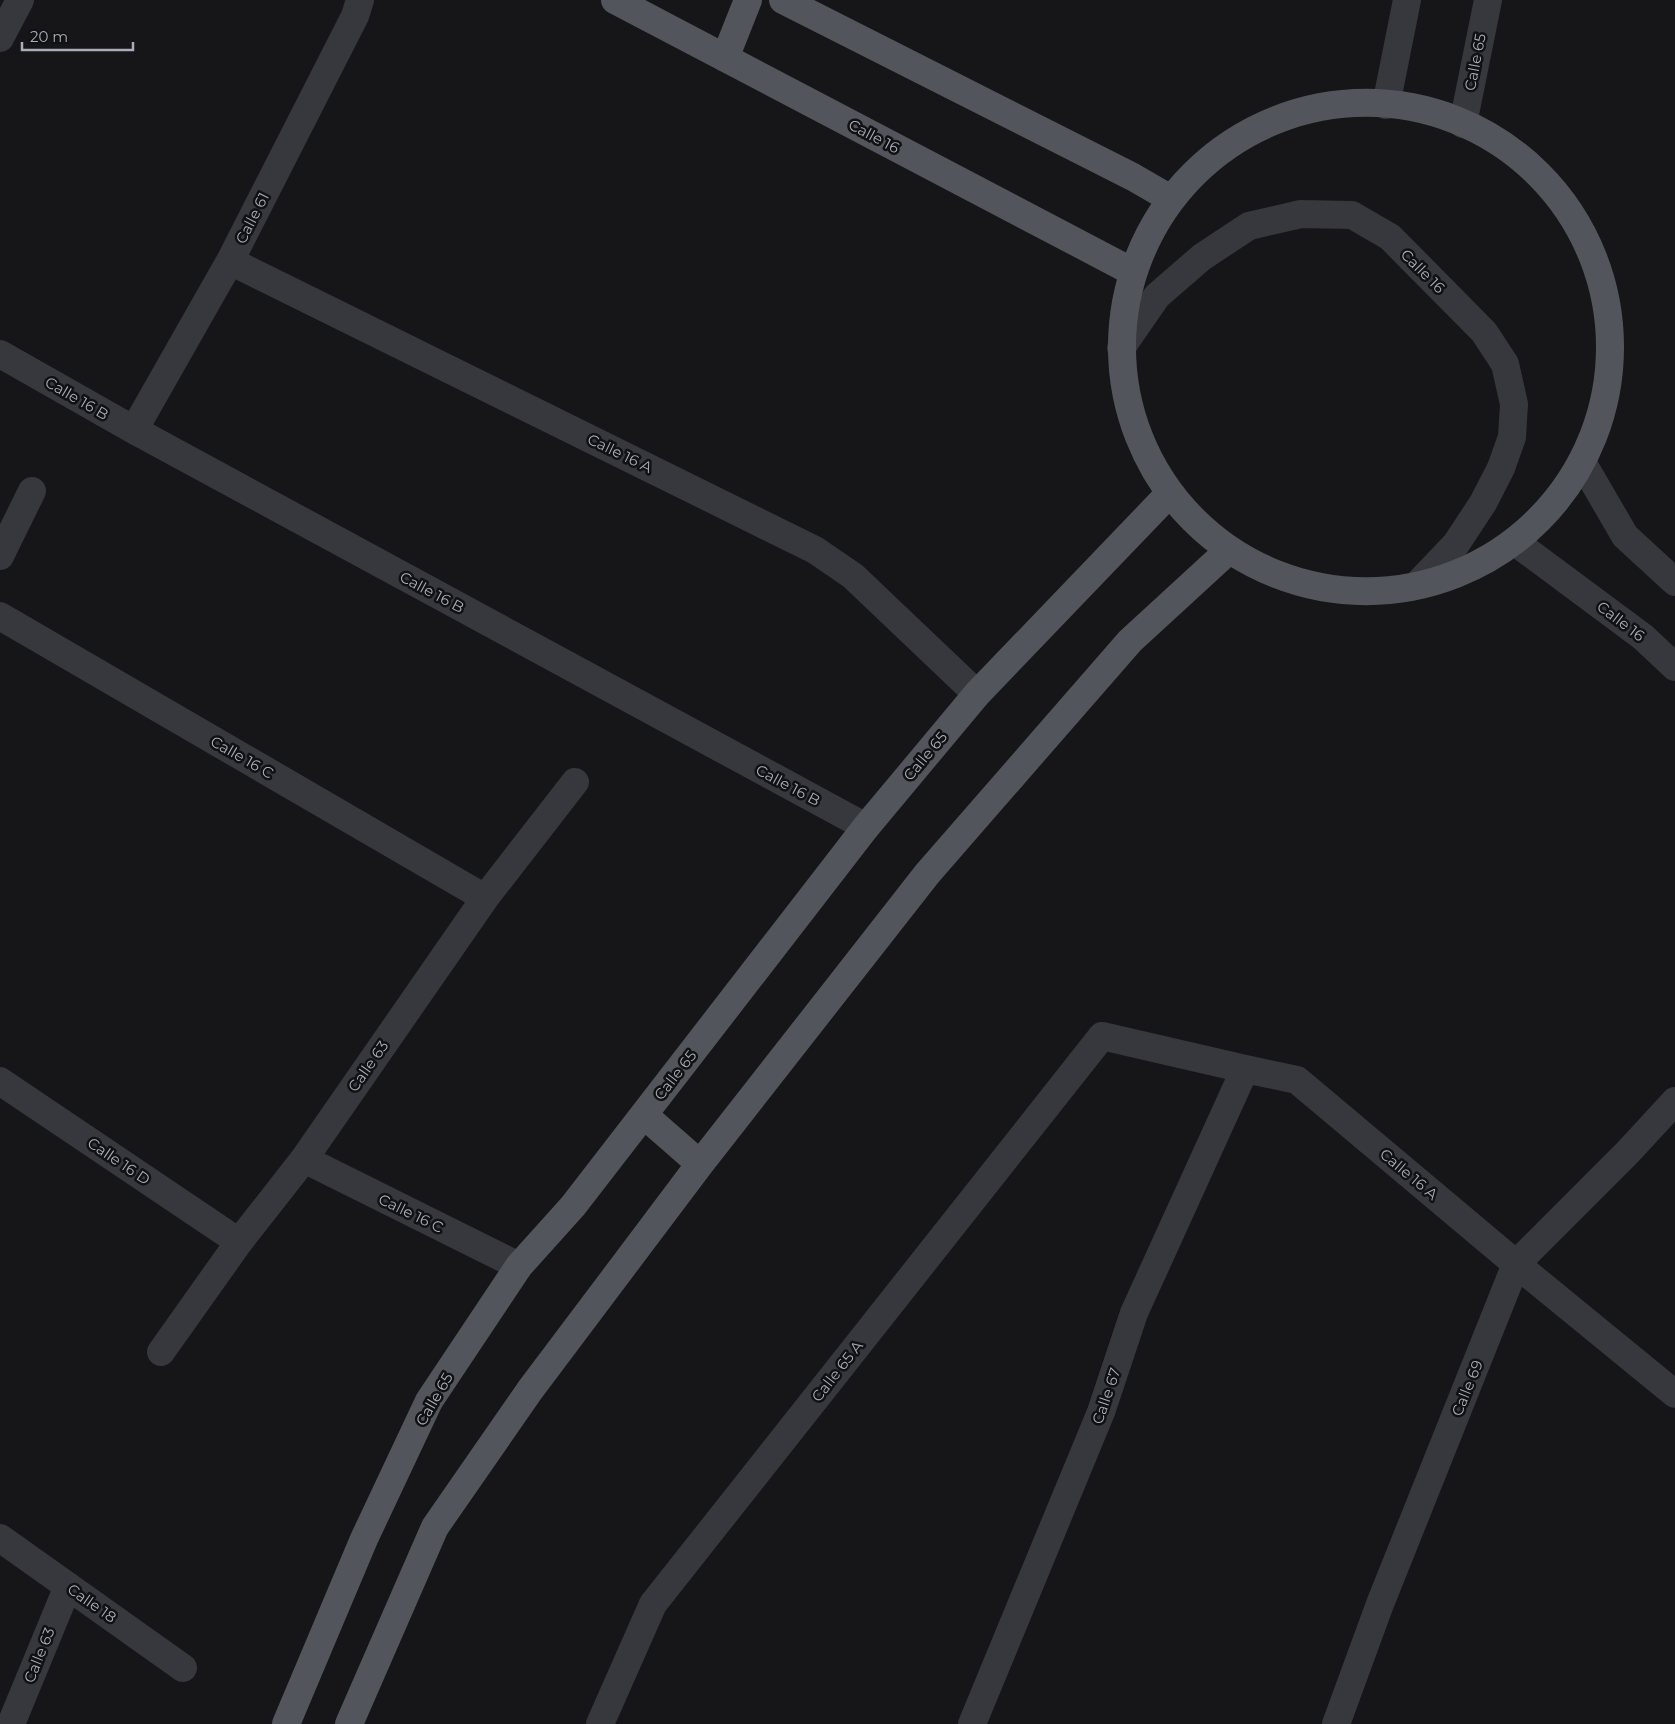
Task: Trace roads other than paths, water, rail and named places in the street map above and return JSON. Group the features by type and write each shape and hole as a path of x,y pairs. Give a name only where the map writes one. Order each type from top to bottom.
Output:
{"main road":[{"name":"Calle 16","path":"614,0 1133,272"},
{"path":"725,58 748,0"},
{"path":"783,0 1133,177 1171,199"},
{"path":"1334,103 1386,105 1411,106 1482,131 1543,177 1586,240 1608,313 1607,390 1582,462 1552,506 1515,542 1448,579 1373,593 1297,584 1228,552 1168,494 1133,426 1121,348 1133,272 1149,234 1171,199 1205,164 1262,125 1334,103"},
{"name":"Calle 65","path":"286,1724 364,1539 429,1401 519,1266 573,1206 866,827 977,694 1168,494"},
{"path":"349,1724 435,1527 530,1390 700,1164 927,874 1130,641 1228,552"},
{"path":"644,1115 700,1164"}],"street":[{"path":"0,38 20,0"},
{"name":"Calle 61","path":"134,430 230,261 355,16 360,0"},
{"path":"1386,105 1407,0"},
{"name":"Calle 65","path":"1462,124 1488,0"},
{"name":"Calle 16","path":"1121,348 1157,296 1202,257 1249,226 1301,214 1352,215 1390,237 1484,332 1505,364 1514,404 1512,437 1501,468 1483,503 1456,544 1418,585"},
{"name":"Calle 16 A","path":"230,261 815,550 853,576 977,694"},
{"name":"Calle 16 B","path":"0,354 134,430 866,827"},
{"path":"1582,462 1625,536 1675,582"},
{"path":"0,556 32,491"},
{"name":"Calle 16","path":"1515,542 1643,637 1675,667"},
{"name":"Calle 16 C","path":"0,616 485,898"},
{"name":"Calle 63","path":"161,1352 238,1242 304,1159 485,898 575,782"},
{"name":"Calle 16 A","path":"1102,1036 1245,1070 1297,1080 1516,1264 1675,1394"},
{"name":"Calle 65 A","path":"600,1724 653,1604 1102,1036"},
{"name":"Calle 67","path":"972,1724 1101,1412 1134,1313 1245,1070"},
{"name":"Calle 16 D","path":"0,1080 238,1242"},
{"name":"Calle 69","path":"1336,1724 1380,1604 1516,1264 1628,1152 1675,1101"},
{"name":"Calle 16 C","path":"304,1159 519,1266"},
{"name":"Calle 18","path":"0,1538 183,1668"},
{"name":"Calle 63","path":"11,1724 68,1586"}]}
